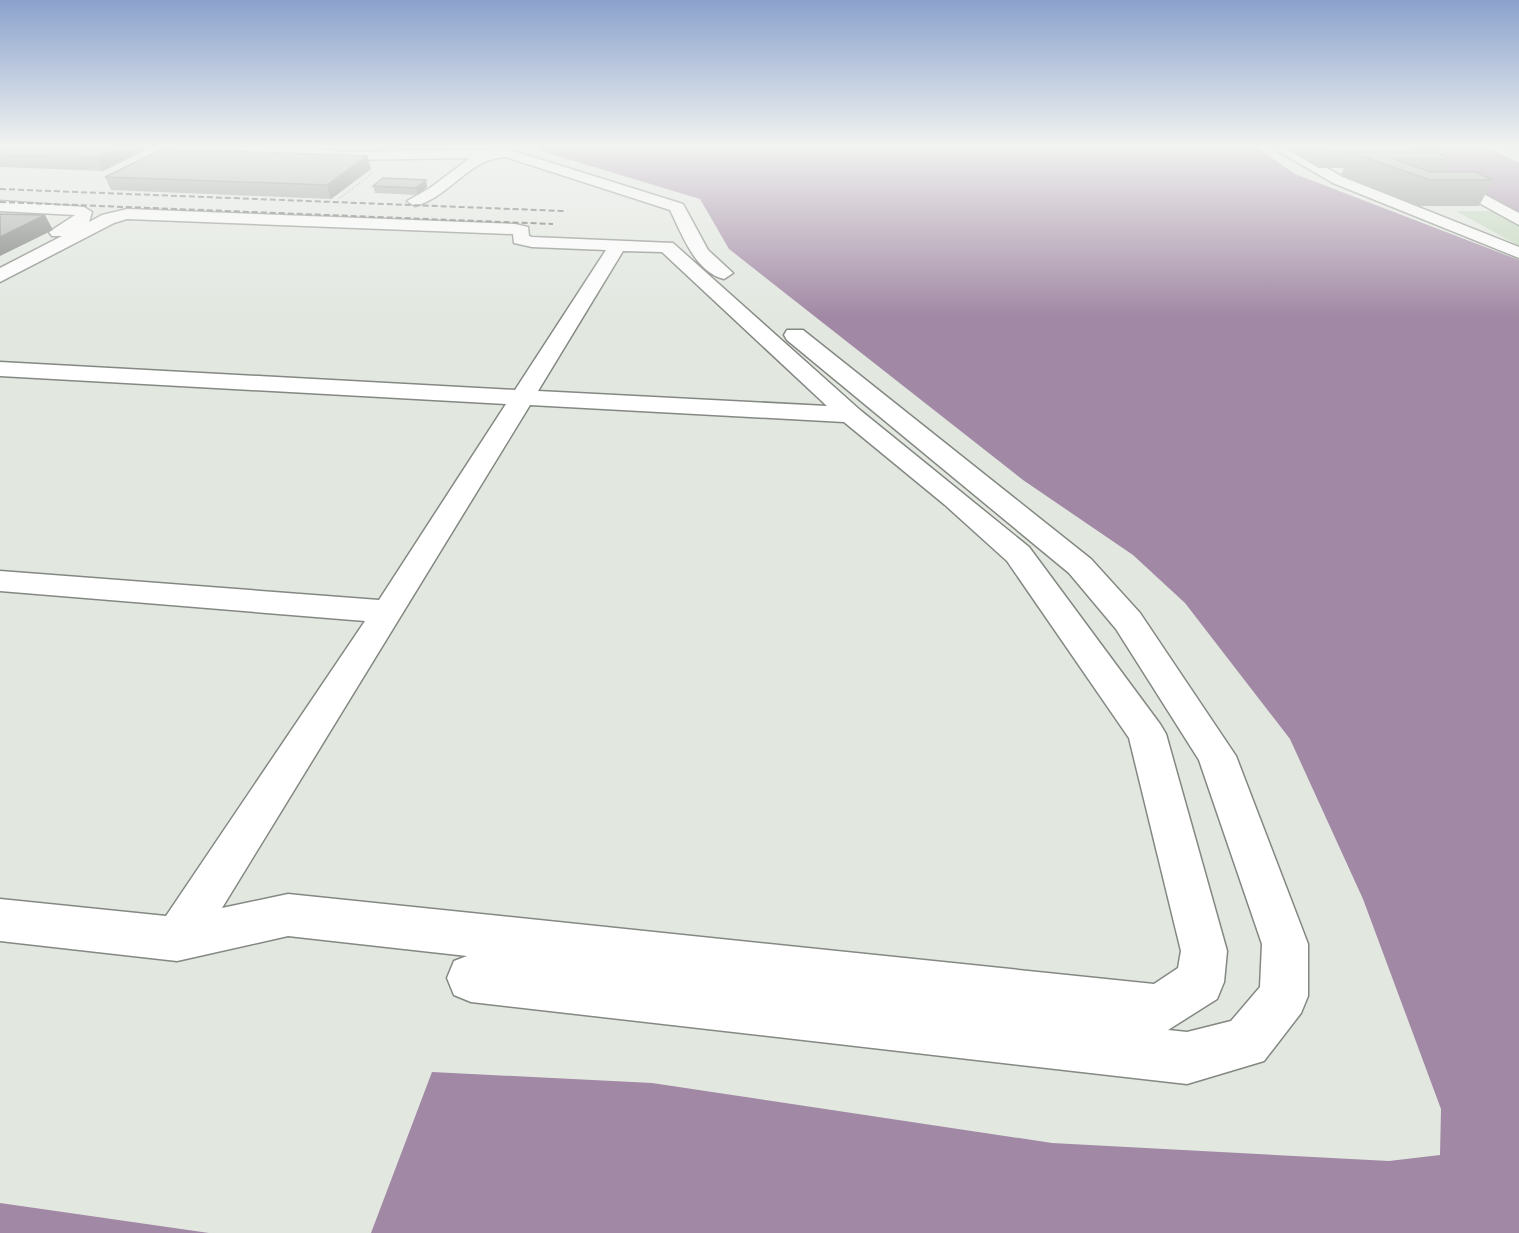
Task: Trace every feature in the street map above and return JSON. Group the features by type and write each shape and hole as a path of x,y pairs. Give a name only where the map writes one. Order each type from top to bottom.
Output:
{"street":[{"path":"471,978 1186,1058 1246,1042 1284,996 1285,944 1217,756 1128,621 1080,566 826,361 701,253 677,207 663,203"},
{"path":"1398,203 1517,253"},
{"path":"1486,203 1519,220"},
{"path":"0,206 69,209 84,212 83,219 0,261"},
{"path":"1414,209 1498,209"},
{"path":"0,276 108,219 128,214 515,229 522,231 520,239 532,242 667,247 851,415 955,499 1018,554 1147,734 1204,951 1200,982 1160,1009 288,915 177,939 0,920"},
{"path":"177,939 388,612 618,245"},
{"path":"0,369 851,415"},
{"path":"0,582 388,612"}],"green space":[{"path":"1456,211 1509,211 1519,216 1519,246"}],"shaded area":[{"path":"702,203 1369,203 1519,260 1519,1233 371,1233 432,1072 652,1083 1052,1143 1389,1161 1440,1155 1441,1109 1363,899 1290,739 1185,603 1133,555 1023,480 729,249"},
{"path":"1494,203 1519,203 1519,216"},
{"path":"0,1203 209,1233 0,1233"}],"building":[{"path":"0,214 45,215 0,237"}],"railway":[{"path":"14,203 553,224"},
{"path":"347,203 564,211"}]}
